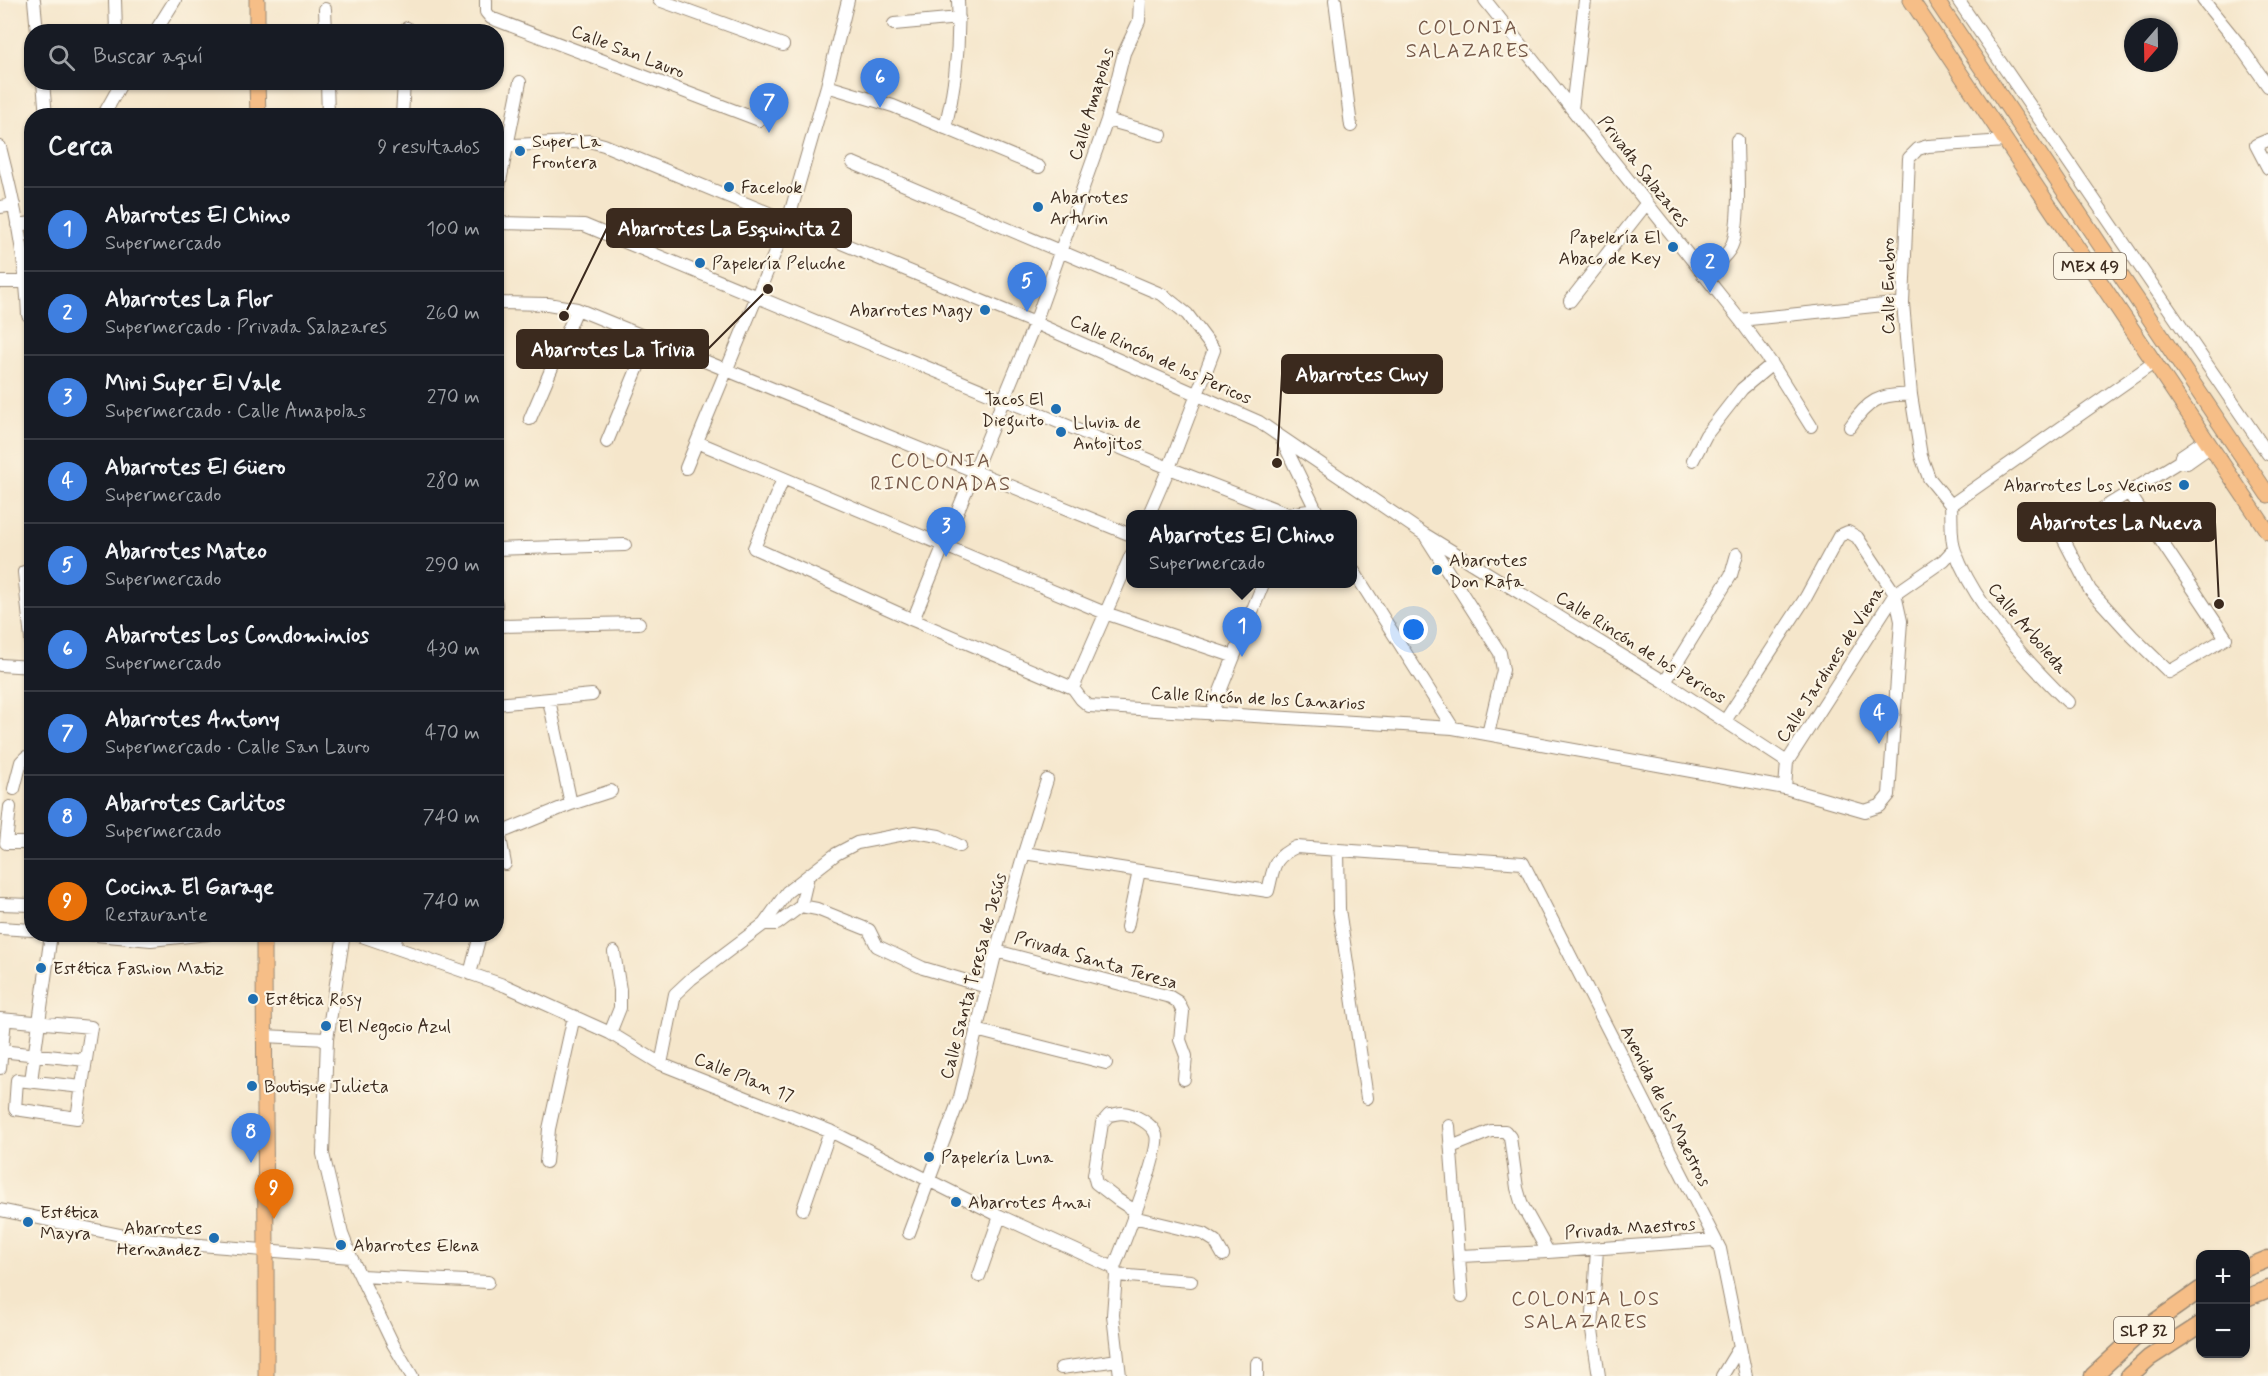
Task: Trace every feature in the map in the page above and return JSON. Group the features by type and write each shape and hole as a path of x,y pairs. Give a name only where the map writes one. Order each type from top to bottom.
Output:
{"highway":[{"path":"2250,1266 2268,1259"},
{"path":"2250,1296 2268,1289"},
{"name":"SLP 32","path":"2093,1376 2142,1331 2196,1293"},
{"name":"SLP 32","path":"2129,1376 2149,1358 2196,1328"}],"main road":[{"path":"257,0 257,24"},
{"name":"MEX 49","path":"1911,0 2268,532"},
{"name":"MEX 49","path":"1936,0 2268,495"},
{"path":"257,90 258,108"},
{"path":"264,942 266,1376"}],"street":[{"path":"34,0 36,24"},
{"path":"115,0 116,24"},
{"path":"159,24 175,0"},
{"path":"659,0 783,45"},
{"path":"686,468 788,221 848,0"},
{"path":"945,128 952,98 960,37 958,0"},
{"name":"Calle Amapolas","path":"913,620 1035,323 1107,120 1124,53 1139,21 1140,0"},
{"path":"1335,0 1351,126"},
{"name":"Privada Salazares","path":"1485,0 1740,320 1772,364 1811,426"},
{"path":"1572,109 1585,0"},
{"path":"1958,0 2268,454"},
{"path":"2203,0 2250,59 2268,86"},
{"name":"Calle San Lauro","path":"486,6 491,18 759,120"},
{"path":"325,9 326,24"},
{"path":"894,24 959,18"},
{"path":"504,139 520,82"},
{"path":"826,86 893,106 1039,167"},
{"path":"44,90 45,108"},
{"path":"107,108 117,90"},
{"path":"327,90 328,108"},
{"path":"402,108 404,90"},
{"path":"2018,124 2035,113"},
{"path":"1107,120 1161,135"},
{"path":"1703,275 1732,247 1737,230 1737,140"},
{"path":"2268,140 2256,145 2268,168"},
{"name":"Calle Rincón de los Pericos","path":"504,146 589,141 604,145 1035,323 1259,422 1424,534 1665,682 1787,762"},
{"name":"Calle Enebro","path":"1951,505 1929,478 1921,456 1911,395 1903,303 1909,158 1918,149 1928,146 2006,141"},
{"path":"0,147 24,255"},
{"path":"2048,168 2065,157"},
{"path":"853,163 1163,295 1187,314 1214,350 1151,510"},
{"path":"1570,301 1646,204"},
{"path":"0,207 14,206"},
{"path":"504,223 584,225 1169,468 1278,510"},
{"path":"17,225 24,225"},
{"path":"0,282 24,277"},
{"path":"504,303 549,304 577,309 1126,533"},
{"path":"1740,320 1903,303"},
{"path":"531,420 577,309"},
{"path":"607,442 650,339"},
{"path":"1951,505 2155,363"},
{"path":"1692,460 1706,435 1742,389 1772,364"},
{"path":"1850,427 1874,399 1894,394 1911,395"},
{"path":"1281,439 1315,510"},
{"path":"697,442 1105,613 1233,656"},
{"path":"2129,493 2226,638 2169,672 2090,590 2061,534 2208,443"},
{"name":"Calle Rincón de los Canarios","path":"783,479 754,548 913,620 1074,687 1081,699 1089,706 1452,728 1785,788 1865,811 1880,806 1889,795 1901,621 1895,594"},
{"name":"Calle Arboleda","path":"1951,505 1954,549 1975,594 2041,676 2068,702"},
{"path":"1725,721 1806,597 1839,536 1848,532 1857,537 1895,594"},
{"path":"1424,534 1500,653 1503,670 1488,734"},
{"path":"504,549 624,545"},
{"name":"Calle Jardines de Viena","path":"1785,788 1787,762 1895,594 1944,560 1954,549"},
{"path":"1665,682 1731,575 1737,554"},
{"path":"1074,687 1126,566"},
{"path":"1357,576 1452,728"},
{"path":"1212,714 1260,588"},
{"path":"504,627 639,622"},
{"path":"0,665 24,666"},
{"path":"504,703 592,695"},
{"path":"549,700 571,804"},
{"path":"14,789 21,762 24,760"},
{"name":"Calle Santa Teresa de Jesús","path":"909,1233 960,1097 996,951 1047,780"},
{"path":"504,830 611,791"},
{"path":"10,807 6,843 24,843"},
{"path":"661,1064 675,994 691,979 764,924 787,892 836,854 857,843 915,832 939,836 960,846"},
{"path":"1024,853 1268,891 1275,861 1284,852 1296,847 1338,850 1339,909 1367,1098"},
{"name":"Avenida de los Maestros","path":"1338,850 1523,863 1720,1249 1746,1376"},
{"path":"504,853 506,864"},
{"path":"1127,927 1139,871"},
{"path":"764,924 777,924 801,906 808,876"},
{"path":"0,904 24,905"},
{"path":"801,906 817,909 869,930 878,946 924,968 987,987"},
{"path":"0,928 24,930"},
{"path":"31,1081 50,942"},
{"path":"343,942 327,1039 322,1154 342,1234 351,1257 393,1344 412,1376"},
{"name":"Calle Plan 17","path":"397,942 574,1016 610,1033 661,1064 830,1131 1115,1271"},
{"path":"470,974 478,942"},
{"name":"Privada Santa Teresa","path":"996,951 1170,997 1178,1002 1183,1012 1180,1040 1186,1056 1184,1079"},
{"path":"610,1033 620,1008 620,990 614,952"},
{"path":"546,1162 549,1129 574,1016"},
{"path":"0,1068 3,1020 91,1027 82,1087 77,1118 15,1109 17,1080 82,1087"},
{"path":"976,1030 1106,1064"},
{"path":"264,1036 327,1039"},
{"path":"1,1051 86,1060"},
{"path":"1120,1376 1113,1315 1115,1271 1134,1214 1157,1147 1156,1134 1146,1122 1122,1113 1109,1115 1102,1123 1094,1175 1096,1183 1134,1214 1204,1234 1215,1241 1223,1255"},
{"path":"1449,1126 1462,1296"},
{"path":"803,1209 830,1131"},
{"path":"1451,1147 1491,1131 1505,1131 1510,1137 1517,1188 1522,1205 1548,1252"},
{"path":"0,1210 130,1237 351,1257"},
{"path":"979,1276 1000,1215"},
{"name":"Privada Maestros","path":"1460,1256 1714,1240"},
{"path":"1597,1249 1592,1330 1599,1376"},
{"path":"1115,1271 1191,1281"},
{"path":"360,1276 488,1282"},
{"path":"1722,1376 1739,1348"},
{"path":"1061,1368 1118,1359"},
{"path":"1257,1363 1257,1376"}],"place":[{"name":"Abarrotes Los Condominios","path":"880,108"},
{"name":"Abarrotes Antony","path":"769,133"},
{"name":"Super La Frontera","path":"520,151"},
{"name":"Facelook","path":"729,187"},
{"name":"Abarrotes Arturin","path":"1038,207"},
{"name":"Papelería El Abaco de Key","path":"1673,247"},
{"name":"Papelería Peluche","path":"700,263"},
{"name":"Abarrotes La Trivia","path":"768,289"},
{"name":"Abarrotes La Flor","path":"1710,293"},
{"name":"Abarrotes Magy","path":"985,310"},
{"name":"Abarrotes Mateo","path":"1027,312"},
{"name":"Abarrotes La Esquinita 2","path":"564,316"},
{"name":"Tacos El Dieguito","path":"1056,409"},
{"name":"Lluvia de Antojitos","path":"1061,432"},
{"name":"Abarrotes Chuy","path":"1277,463"},
{"name":"Abarrotes Los Vecinos","path":"2184,485"},
{"name":"Mini Super El Vale","path":"946,557"},
{"name":"Abarrotes Don Rafa","path":"1437,570"},
{"name":"Abarrotes La Nueva","path":"2219,604"},
{"name":"Abarrotes El Chino","path":"1242,657"},
{"name":"Abarrotes El Güero","path":"1879,744"},
{"name":"Estética Fashion Matiz","path":"41,968"},
{"name":"Estética Rosy","path":"253,999"},
{"name":"El Negocio Azul","path":"326,1026"},
{"name":"Boutique Julieta","path":"252,1086"},
{"name":"Papelería Luna","path":"929,1157"},
{"name":"Abarrotes Carlitos","path":"251,1163"},
{"name":"Abarrotes Anai","path":"956,1202"},
{"name":"Cocina El Garage","path":"274,1219"},
{"name":"Estética Mayra","path":"28,1222"},
{"name":"Abarrotes Hernandez","path":"214,1238"},
{"name":"Abarrotes Elena","path":"341,1245"}],"district":[{"name":"COLONIA SALAZARES","path":"1468,38"},
{"name":"COLONIA RINCONADAS","path":"941,472"},
{"name":"COLONIA LOS SALAZARES","path":"1586,1310"}]}
